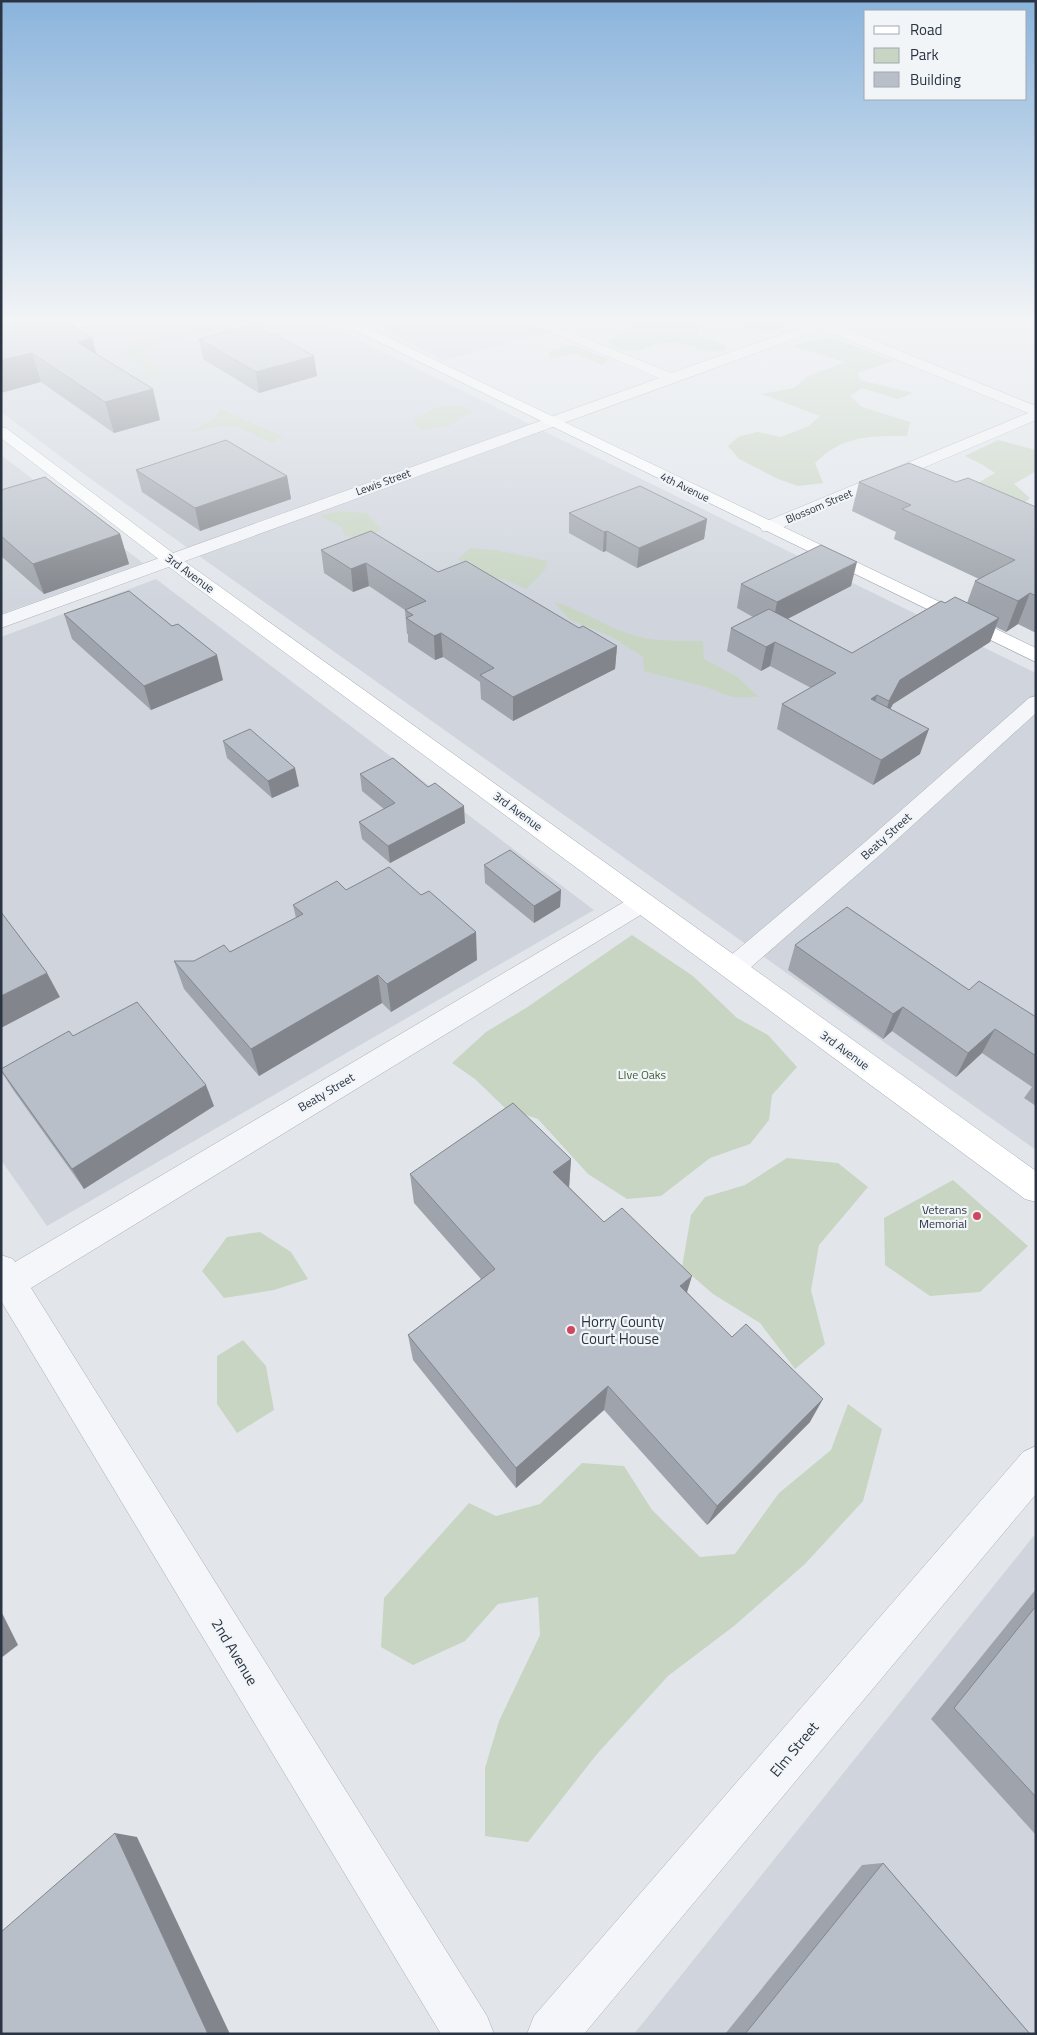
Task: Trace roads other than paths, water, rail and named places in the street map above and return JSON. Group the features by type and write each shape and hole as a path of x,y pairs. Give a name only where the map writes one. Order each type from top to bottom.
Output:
{"main road":[{"name":"4th Avenue","path":"531,412 1036,656"},
{"name":"3rd Avenue","path":"1,431 171,560 1036,1189"}],"street":[{"name":"Lewis Street","path":"1,622 575,412"},
{"name":"Blossom Street","path":"768,527 1036,416"},
{"name":"Beaty Street","path":"733,968 873,848 1036,702"},
{"name":"Beaty Street","path":"5,1276 643,902"},
{"name":"2nd Avenue","path":"5,1276 469,2034"},
{"name":"Elm Street","path":"552,2034 1036,1465"}],"place":[{"name":"Veterans Memorial","path":"977,1216"},
{"name":"Horry County Court House","path":"571,1330"}],"park label":[{"name":"LIve Oaks","path":"642,1074"}]}
